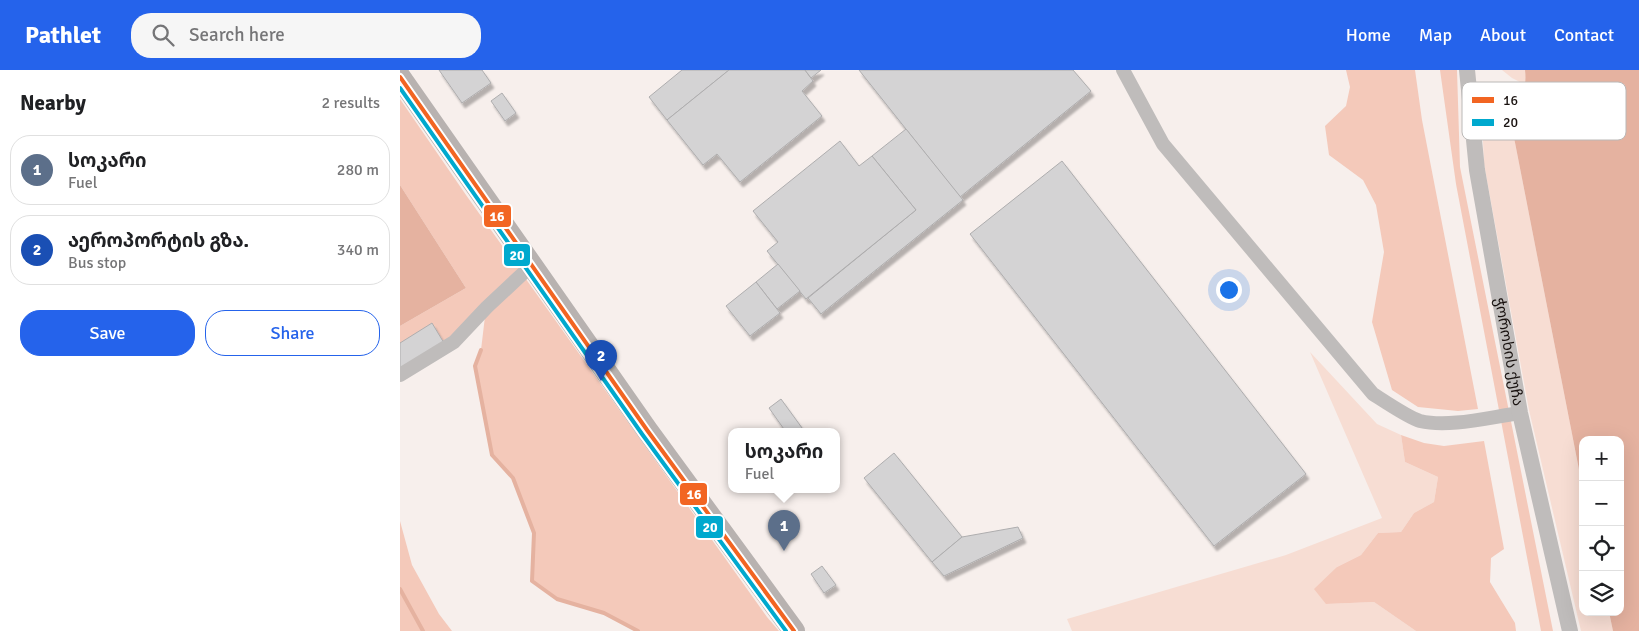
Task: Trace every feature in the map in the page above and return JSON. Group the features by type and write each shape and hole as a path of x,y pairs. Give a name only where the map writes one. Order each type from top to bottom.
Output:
{"highway":[{"path":"400,77 646,430 794,631"}],"street":[{"path":"1123,70 1163,144 1373,394 1419,421 1454,424 1520,414"},
{"name":"ჭოროხის ქუჩა","path":"1474,140 1477,170 1520,414 1570,631"},
{"path":"400,375 454,342 487,307 532,265"}],"shaded area":[{"path":"1346,70 1415,70 1422,120 1478,409 1458,411 1418,407 1392,390 1372,322 1384,252 1376,205 1363,180 1329,155 1325,126 1346,106 1350,87"},
{"path":"1440,70 1457,70 1460,167 1553,631 1541,631 1456,184"},
{"path":"1502,70 1525,70 1526,82 1520,82"},
{"path":"1525,70 1639,70 1639,631 1613,631 1610,616 1624,616 1624,436 1579,436 1579,470 1514,140 1626,140 1626,82 1525,82"},
{"path":"400,99 466,195 767,617 779,631 638,631 604,613 557,599 532,581 534,533 513,478 492,455 475,366 481,350 486,308 454,342 400,375 400,326 466,288 400,185"},
{"path":"1483,140 1514,140 1579,470 1579,616 1610,616 1613,631 1581,631 1529,410 1484,164"},
{"path":"400,185 466,288 400,326"},
{"path":"1310,352 1377,424 1401,435 1405,462 1438,477 1434,502 1414,513 1401,532 1378,533 1361,555 1337,567 1326,604 1374,602 1416,631 1072,631 1067,619 1286,555 1382,518"},
{"path":"1401,435 1424,443 1444,446 1484,441 1504,549 1491,558 1490,582 1515,623 1516,631 1416,631 1374,602 1326,604 1314,589 1337,567 1361,555 1378,533 1401,532 1414,513 1434,502 1438,477 1405,462"},
{"path":"400,521 412,565 439,614 452,631 400,631"}],"building":[{"path":"439,70 482,70 491,83 462,103"},
{"path":"682,70 729,70 667,120 649,97"},
{"path":"729,70 805,70 813,81 802,91 822,116 740,182 717,154 703,165 667,120"},
{"path":"805,70 821,70 811,78"},
{"path":"859,70 1073,70 1091,91 960,197"},
{"path":"502,93 516,113 505,121 491,101"},
{"path":"906,129 963,200 821,314 808,298 916,210 872,156"},
{"path":"840,141 859,166 872,156 916,210 806,299 767,251 778,242 753,211"},
{"path":"1062,161 1306,474 1214,546 970,234"},
{"path":"778,264 800,291 777,309 756,282"},
{"path":"756,282 780,313 750,336 726,306"},
{"path":"432,323 444,343 400,371 400,343"},
{"path":"781,399 802,428 783,428 769,408"},
{"path":"894,453 962,537 932,562 864,478"},
{"path":"1018,527 1023,538 944,576 932,562 962,537"},
{"path":"822,566 836,585 824,593 811,574"}],"waterway":[{"path":"481,350 475,366 492,455 513,478 534,533 532,581 557,599 604,613 638,631"},
{"path":"400,589 423,631"}],"transit line":[{"name":"16","path":"400,77 647,430 794,631"},
{"name":"20","path":"400,88 642,434 786,631"}],"place":[{"name":"აეროპორტის გზა.","path":"601,381"},
{"name":"სოკარი","path":"784,551"}]}
